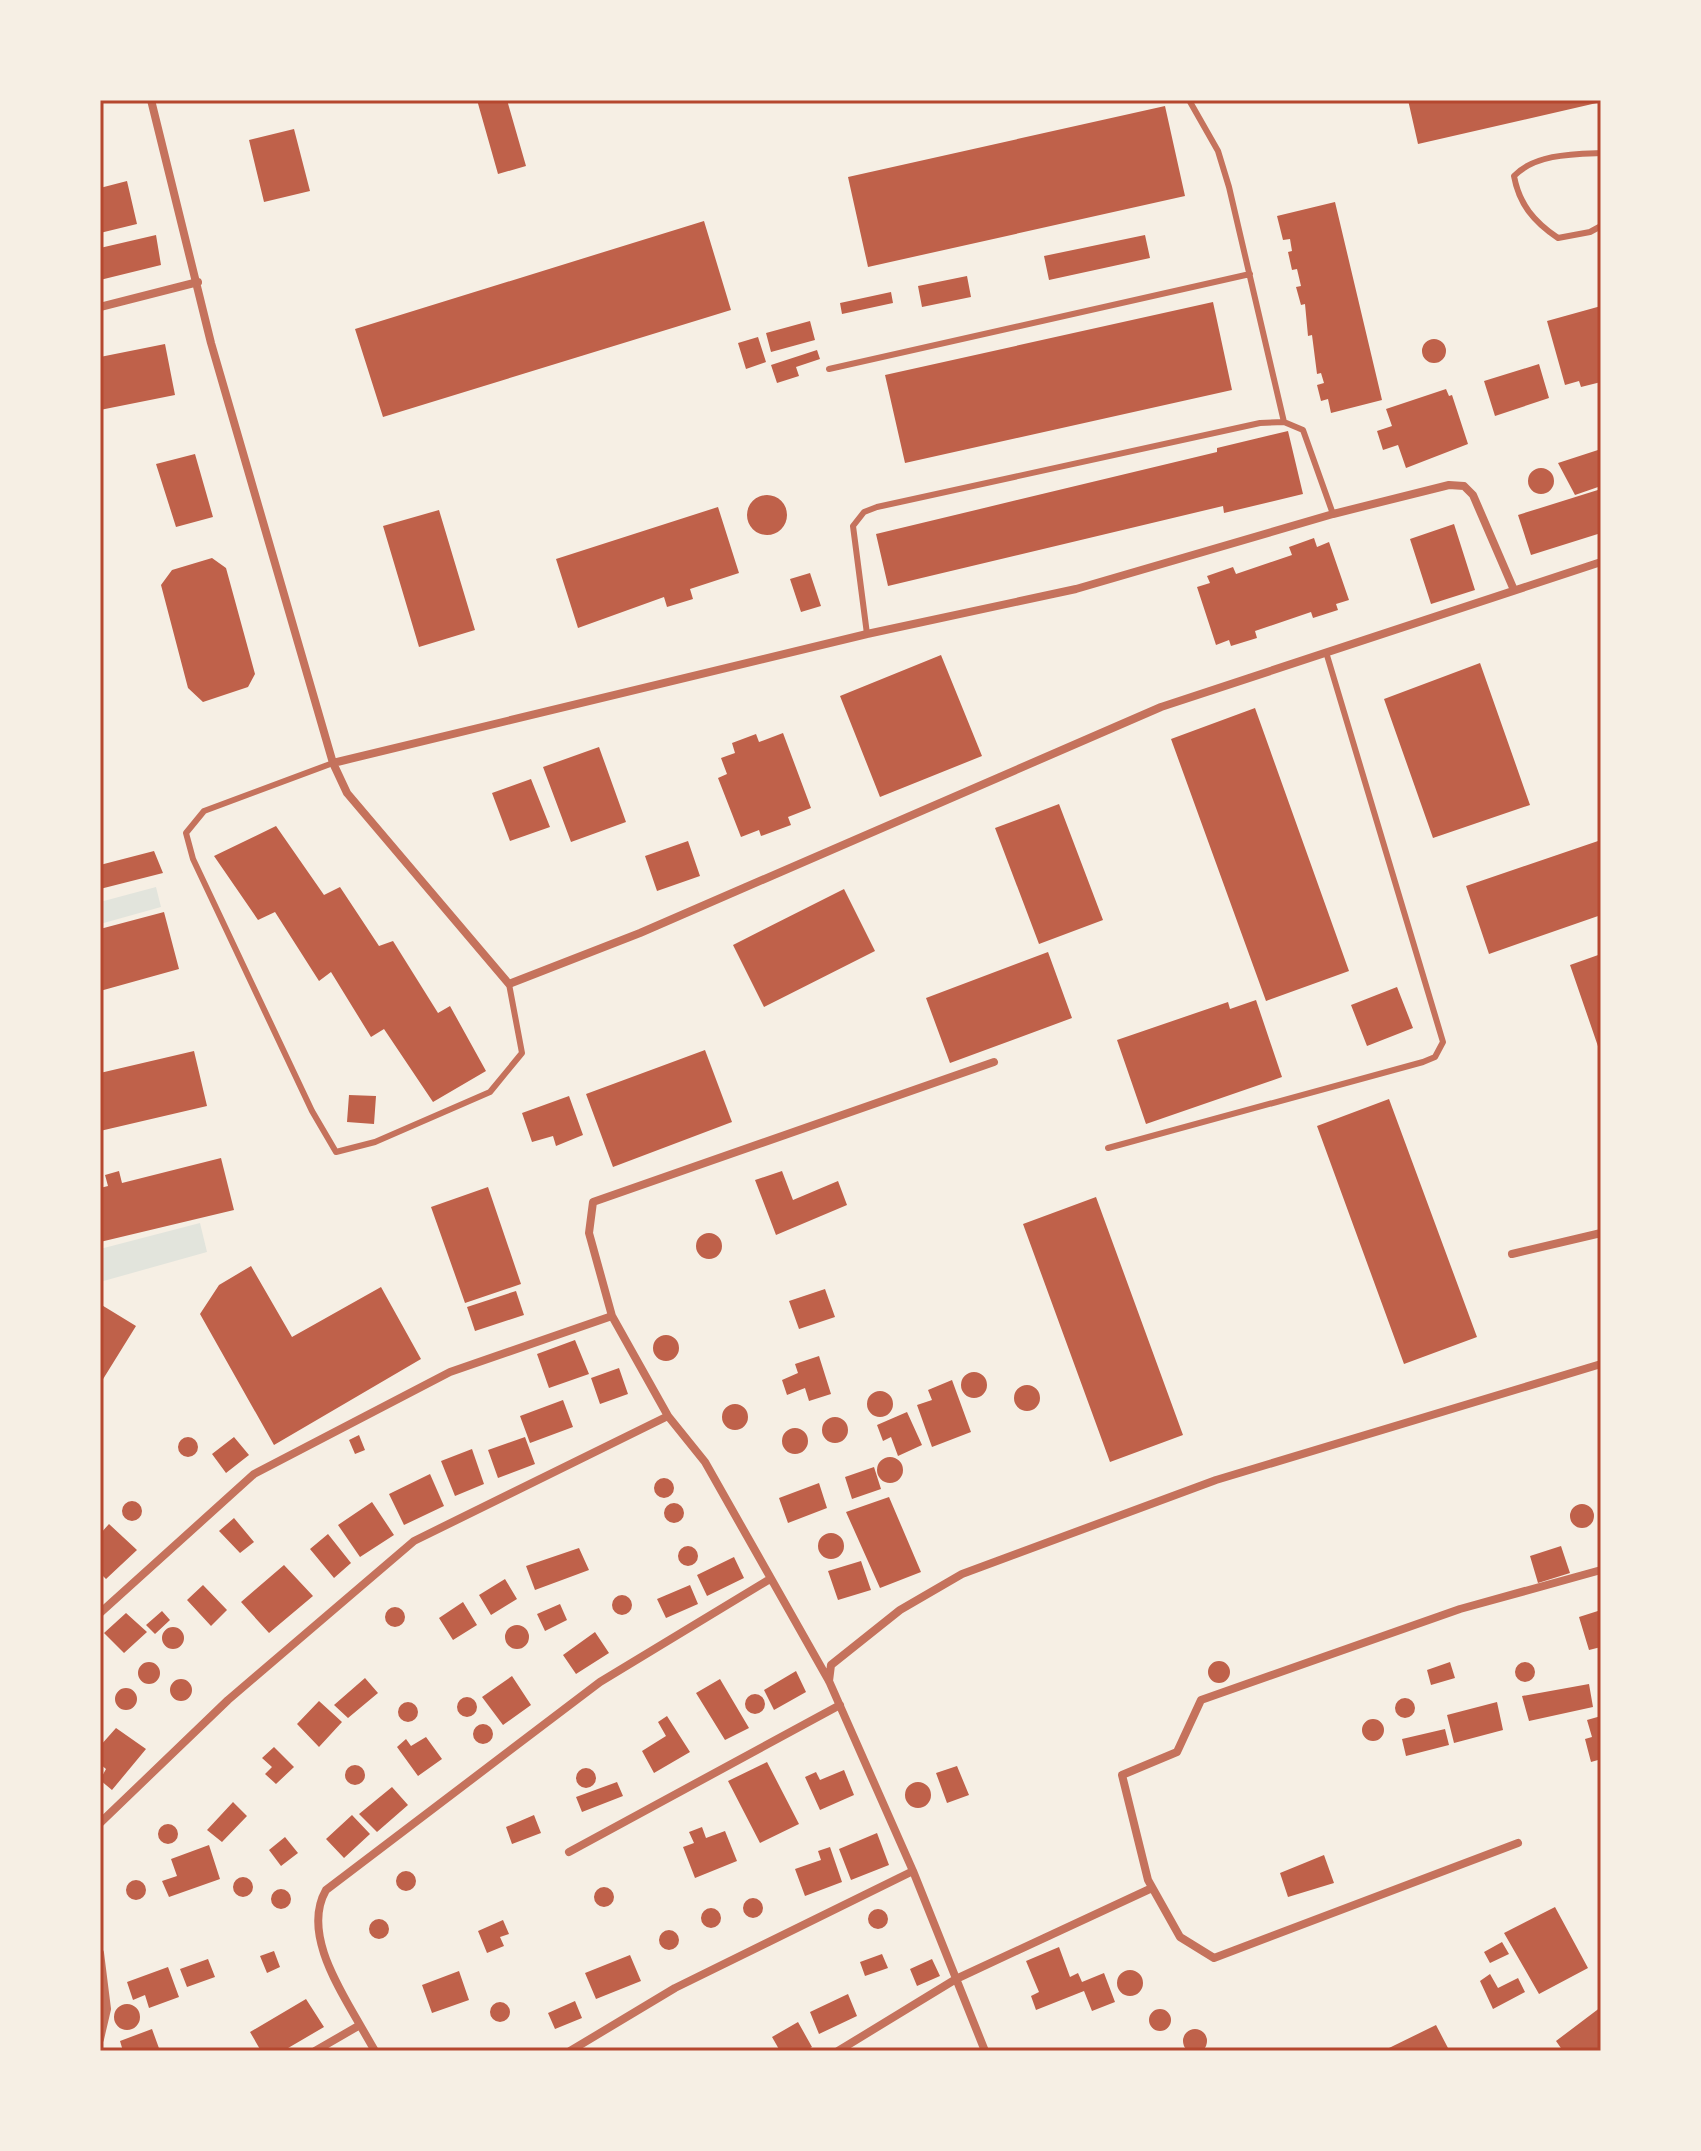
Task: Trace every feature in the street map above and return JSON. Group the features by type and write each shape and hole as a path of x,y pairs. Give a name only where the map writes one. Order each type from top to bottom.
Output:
{"street":[{"path":"151,100 211,343 333,763 347,793 509,984 640,933 1162,707 1601,562"},
{"path":"100,307 198,282"},
{"path":"333,763 867,634 1076,589 1333,514 1449,485 1464,486 1473,495 1514,590"},
{"path":"985,2051 913,1871 829,1681 705,1462 668,1416 612,1316 589,1233 593,1202 994,1062"},
{"path":"1512,1254 1601,1233"},
{"path":"100,1613 254,1474 450,1372 612,1316"},
{"path":"829,1681 831,1665 842,1656 900,1610 962,1574 1216,1480 1601,1364"},
{"path":"100,1823 228,1700 414,1541 668,1416"},
{"path":"1518,1843 1214,1958 1180,1937 1152,1888 1122,1775 1177,1752 1201,1700 1460,1609 1601,1570"},
{"path":"375,2051 329,1969 318,1905 326,1890 600,1682 770,1579"},
{"path":"569,1852 840,1705"},
{"path":"570,2051 675,1988 913,1871"},
{"path":"838,2051 956,1979 1152,1888"},
{"path":"100,1953 107,2009 100,2039"},
{"path":"315,2051 360,2025"}],"lane":[{"path":"1189,100 1218,151 1284,422"},
{"path":"1601,153 1564,154 1520,170 1514,176 1517,193 1537,224 1558,238 1590,232 1601,226"},
{"path":"829,369 1250,274"},
{"path":"867,634 853,526 864,512 1245,426 1284,422 1303,430 1333,514"},
{"path":"1108,1148 1423,1062 1435,1057 1443,1042 1326,652"},
{"path":"333,763 204,811 186,833 193,859 292,1070 336,1152 375,1142 490,1092 522,1053 509,984"}],"shaded area":[{"path":"156,887 161,907 100,924 100,902"},
{"path":"200,1223 207,1252 100,1282 100,1249"}],"building":[{"path":"477,100 507,100 526,166 498,174"},
{"path":"1408,100 1601,100 1601,102 1418,144"},
{"path":"1165,106 1185,196 868,267 848,177"},
{"path":"294,129 310,191 264,202 249,140"},
{"path":"127,181 137,224 100,233 100,188"},
{"path":"1335,202 1382,400 1331,413 1328,399 1321,401 1317,385 1324,383 1321,373 1317,374 1312,335 1308,336 1305,304 1301,305 1296,287 1301,286 1297,269 1292,270 1288,252 1292,251 1290,239 1283,240 1277,216"},
{"path":"704,221 731,310 383,417 355,329"},
{"path":"156,235 161,265 100,280 100,248"},
{"path":"1145,235 1150,258 1049,280 1044,256"},
{"path":"967,276 971,297 922,307 918,286"},
{"path":"891,292 893,303 842,314 840,303"},
{"path":"1213,302 1232,390 905,463 885,375"},
{"path":"1601,306 1601,382 1581,387 1579,381 1565,385 1547,321"},
{"path":"810,321 815,340 771,352 766,333"},
{"path":"758,337 766,362 746,369 738,343"},
{"path":"1434,339 1443,342 1446,351 1443,360 1434,363 1425,360 1422,351 1425,342"},
{"path":"165,344 175,395 100,410 100,357"},
{"path":"817,350 820,359 796,367 799,376 777,383 771,365"},
{"path":"1539,364 1549,398 1495,416 1484,381"},
{"path":"1446,389 1449,396 1452,395 1468,444 1406,468 1398,445 1383,450 1377,431 1392,426 1386,409"},
{"path":"1288,431 1303,494 1224,513 1223,506 888,586 876,534 1217,452 1217,448"},
{"path":"1598,450 1601,486 1575,495 1558,463"},
{"path":"195,454 213,517 176,527 156,464"},
{"path":"1541,468 1550,472 1554,481 1550,490 1541,494 1532,490 1528,481 1532,472"},
{"path":"1601,489 1601,533 1531,555 1518,515"},
{"path":"767,495 781,501 787,515 781,529 767,535 753,529 747,515 753,501"},
{"path":"718,507 739,573 690,589 693,599 667,607 664,597 578,628 556,559"},
{"path":"439,510 475,630 419,647 383,526"},
{"path":"1454,524 1475,590 1431,604 1410,539"},
{"path":"1314,538 1317,547 1329,542 1349,600 1336,604 1338,610 1313,618 1311,612 1255,631 1257,638 1231,646 1229,640 1216,645 1197,587 1210,583 1207,576 1233,567 1236,574 1292,555 1289,547"},
{"path":"212,558 226,568 255,674 248,687 203,702 188,688 161,585 172,570"},
{"path":"810,573 821,606 801,612 790,579"},
{"path":"941,655 982,756 880,797 840,696"},
{"path":"1480,663 1530,805 1433,838 1384,699"},
{"path":"1255,708 1349,971 1266,1001 1171,739"},
{"path":"783,733 811,808 788,817 791,825 761,836 759,830 741,837 718,778 727,774 721,758 735,753 732,743 756,734 759,742"},
{"path":"599,747 626,822 571,842 543,767"},
{"path":"531,779 550,827 510,841 492,793"},
{"path":"1059,804 1103,920 1039,944 995,828"},
{"path":"276,826 324,895 340,887 379,946 393,941 438,1013 450,1006 486,1071 433,1102 384,1029 371,1037 331,972 319,981 275,912 258,920 214,856"},
{"path":"1601,840 1601,915 1489,954 1466,886"},
{"path":"688,841 700,876 657,891 645,856"},
{"path":"154,851 163,873 100,889 100,865"},
{"path":"844,889 875,951 764,1007 733,945"},
{"path":"164,912 179,969 100,991 100,929"},
{"path":"1048,952 1072,1018 950,1063 926,998"},
{"path":"1601,954 1601,1055 1570,965"},
{"path":"1397,987 1413,1028 1367,1046 1351,1005"},
{"path":"1256,1000 1282,1077 1146,1124 1117,1040 1228,1002 1230,1009"},
{"path":"705,1050 732,1122 613,1167 586,1094"},
{"path":"194,1051 207,1106 100,1131 100,1073"},
{"path":"349,1095 376,1096 374,1124 347,1122"},
{"path":"569,1096 583,1135 556,1146 553,1136 532,1142 522,1113"},
{"path":"1389,1099 1477,1337 1404,1364 1317,1126"},
{"path":"221,1158 234,1210 100,1242 100,1188 108,1186 105,1175 119,1171 122,1183"},
{"path":"782,1171 793,1200 838,1181 847,1205 776,1235 755,1180"},
{"path":"488,1187 521,1284 465,1303 431,1207"},
{"path":"1096,1197 1183,1435 1110,1462 1023,1224"},
{"path":"709,1233 718,1237 722,1246 718,1255 709,1259 700,1255 696,1246 700,1237"},
{"path":"251,1266 292,1337 381,1287 421,1359 274,1445 200,1314 219,1285"},
{"path":"825,1289 835,1317 799,1329 789,1301"},
{"path":"516,1291 524,1315 475,1331 467,1307"},
{"path":"100,1304 136,1326 100,1384"},
{"path":"666,1335 675,1339 679,1348 675,1357 666,1361 657,1357 653,1348 657,1339"},
{"path":"575,1340 589,1374 549,1388 537,1354"},
{"path":"819,1356 831,1394 809,1401 805,1388 787,1395 782,1380 798,1373 795,1364"},
{"path":"619,1368 628,1394 600,1404 591,1378"},
{"path":"974,1372 983,1376 987,1385 983,1394 974,1398 965,1394 961,1385 965,1376"},
{"path":"952,1380 971,1432 932,1447 917,1405 932,1400 928,1390"},
{"path":"1027,1385 1036,1389 1040,1398 1036,1407 1027,1411 1018,1407 1014,1398 1018,1389"},
{"path":"880,1391 889,1395 893,1404 889,1413 880,1417 871,1413 867,1404 871,1395"},
{"path":"563,1400 573,1427 530,1443 520,1416"},
{"path":"735,1404 744,1408 748,1417 744,1426 735,1430 726,1426 722,1417 726,1408"},
{"path":"907,1412 922,1445 898,1456 891,1437 883,1441 877,1425"},
{"path":"835,1417 844,1421 848,1430 844,1439 835,1443 826,1439 822,1430 826,1421"},
{"path":"795,1428 804,1432 808,1441 804,1450 795,1454 786,1450 782,1441 786,1432"},
{"path":"359,1435 365,1450 355,1454 349,1440"},
{"path":"188,1437 195,1440 198,1447 195,1454 188,1457 181,1454 178,1447 181,1440"},
{"path":"234,1437 249,1455 226,1473 212,1454"},
{"path":"525,1437 535,1464 498,1478 488,1450"},
{"path":"472,1449 484,1484 455,1496 441,1461"},
{"path":"890,1457 899,1461 903,1470 899,1479 890,1483 881,1479 877,1470 881,1461"},
{"path":"874,1467 881,1489 852,1499 845,1477"},
{"path":"430,1474 444,1506 404,1525 389,1494"},
{"path":"664,1478 671,1481 674,1488 671,1495 664,1498 657,1495 654,1488 657,1481"},
{"path":"819,1483 827,1508 788,1523 779,1498"},
{"path":"889,1497 921,1572 880,1588 846,1512"},
{"path":"132,1501 139,1504 142,1511 139,1518 132,1521 125,1518 122,1511 125,1504"},
{"path":"372,1502 394,1535 360,1557 338,1525"},
{"path":"674,1503 681,1506 684,1513 681,1520 674,1523 667,1520 664,1513 667,1506"},
{"path":"1582,1504 1591,1507 1594,1516 1591,1525 1582,1528 1573,1525 1570,1516 1573,1507"},
{"path":"234,1518 254,1542 240,1553 219,1531"},
{"path":"109,1524 137,1550 106,1579 100,1573 100,1534"},
{"path":"831,1533 840,1537 844,1546 840,1555 831,1559 822,1555 818,1546 822,1537"},
{"path":"328,1534 351,1563 334,1578 310,1549"},
{"path":"688,1546 695,1549 698,1556 695,1563 688,1566 681,1563 678,1556 681,1549"},
{"path":"1561,1546 1570,1573 1538,1583 1530,1556"},
{"path":"579,1548 589,1570 535,1590 526,1566"},
{"path":"734,1557 744,1578 707,1596 697,1575"},
{"path":"861,1561 871,1590 838,1600 828,1571"},
{"path":"284,1565 313,1596 269,1633 241,1602"},
{"path":"505,1579 517,1599 491,1615 479,1595"},
{"path":"203,1585 227,1610 211,1626 187,1600"},
{"path":"690,1585 698,1604 666,1618 657,1599"},
{"path":"622,1595 629,1598 632,1605 629,1612 622,1615 615,1612 612,1605 615,1598"},
{"path":"463,1602 477,1625 453,1640 439,1618"},
{"path":"560,1604 567,1620 545,1631 537,1614"},
{"path":"395,1607 402,1610 405,1617 402,1624 395,1627 388,1624 385,1617 388,1610"},
{"path":"1601,1610 1601,1647 1589,1650 1579,1617"},
{"path":"162,1611 170,1620 155,1634 146,1625"},
{"path":"126,1613 147,1632 124,1653 104,1633"},
{"path":"517,1625 525,1629 529,1637 525,1645 517,1649 509,1645 505,1637 509,1629"},
{"path":"173,1627 181,1630 184,1638 181,1646 173,1649 165,1646 162,1638 165,1630"},
{"path":"595,1632 609,1653 576,1674 563,1655"},
{"path":"1219,1661 1227,1664 1230,1672 1227,1680 1219,1683 1211,1680 1208,1672 1211,1664"},
{"path":"149,1662 157,1665 160,1673 157,1681 149,1684 141,1681 138,1673 141,1665"},
{"path":"1450,1662 1455,1678 1431,1685 1427,1670"},
{"path":"1525,1662 1532,1665 1535,1672 1532,1679 1525,1682 1518,1679 1515,1672 1518,1665"},
{"path":"796,1671 806,1692 774,1710 764,1690"},
{"path":"512,1676 531,1705 503,1725 482,1697"},
{"path":"365,1678 378,1693 348,1718 334,1705"},
{"path":"181,1679 189,1682 192,1690 189,1698 181,1701 173,1698 170,1690 173,1682"},
{"path":"720,1679 749,1728 725,1740 696,1693"},
{"path":"1589,1684 1593,1707 1529,1721 1522,1696"},
{"path":"126,1688 134,1691 137,1699 134,1707 126,1710 118,1707 115,1699 118,1691"},
{"path":"755,1694 762,1697 765,1704 762,1711 755,1714 748,1711 745,1704 748,1697"},
{"path":"467,1697 474,1700 477,1707 474,1714 467,1717 460,1714 457,1707 460,1700"},
{"path":"1401,1698 1409,1698 1415,1708 1409,1718 1401,1718 1395,1712 1395,1704"},
{"path":"319,1701 342,1722 319,1747 297,1724"},
{"path":"408,1702 415,1705 418,1712 415,1719 408,1722 401,1719 398,1712 401,1705"},
{"path":"1497,1702 1503,1730 1454,1743 1447,1715"},
{"path":"667,1716 690,1752 654,1773 642,1751 666,1736 658,1722"},
{"path":"1601,1716 1600,1766 1598,1760 1591,1762 1585,1739 1592,1737 1587,1720"},
{"path":"1373,1719 1384,1730 1373,1741 1362,1730"},
{"path":"483,1724 490,1727 493,1734 490,1741 483,1744 476,1741 473,1734 476,1727"},
{"path":"116,1728 146,1749 112,1790 100,1780 106,1769 100,1764 100,1746"},
{"path":"1445,1729 1449,1745 1406,1756 1402,1739"},
{"path":"426,1737 442,1759 418,1776 397,1747 406,1739 411,1746"},
{"path":"274,1747 294,1767 276,1784 265,1774 272,1767 262,1758"},
{"path":"767,1762 799,1824 760,1843 728,1781"},
{"path":"355,1765 362,1768 365,1775 362,1782 355,1785 348,1782 345,1775 348,1768"},
{"path":"957,1766 969,1795 947,1803 936,1773"},
{"path":"586,1768 593,1771 596,1778 593,1785 586,1788 579,1785 576,1778 579,1771"},
{"path":"844,1770 854,1795 820,1810 805,1777 816,1772 820,1780"},
{"path":"617,1782 623,1796 582,1812 576,1797"},
{"path":"918,1782 927,1786 931,1795 927,1804 918,1808 909,1804 905,1795 909,1786"},
{"path":"392,1787 408,1805 377,1832 359,1814"},
{"path":"233,1802 247,1816 222,1842 207,1830"},
{"path":"352,1815 370,1834 344,1858 326,1839"},
{"path":"534,1815 541,1833 512,1844 506,1827"},
{"path":"168,1824 175,1827 178,1834 175,1841 168,1844 161,1841 158,1834 161,1827"},
{"path":"702,1827 706,1838 725,1831 737,1861 695,1878 683,1847 694,1843 689,1832"},
{"path":"877,1833 889,1865 851,1880 839,1849"},
{"path":"285,1837 298,1853 281,1866 269,1850"},
{"path":"209,1845 220,1879 169,1897 162,1881 177,1876 171,1859"},
{"path":"830,1847 842,1882 805,1896 795,1869 821,1860 818,1851"},
{"path":"1324,1855 1334,1883 1288,1897 1280,1873"},
{"path":"406,1871 413,1874 416,1881 413,1888 406,1891 399,1888 396,1881 399,1874"},
{"path":"243,1877 250,1880 253,1887 250,1894 243,1897 236,1894 233,1887 236,1880"},
{"path":"136,1880 143,1883 146,1890 143,1897 136,1900 129,1897 126,1890 129,1883"},
{"path":"604,1887 611,1890 614,1897 611,1904 604,1907 597,1904 594,1897 597,1890"},
{"path":"281,1889 288,1892 291,1899 288,1906 281,1909 274,1906 271,1899 274,1892"},
{"path":"753,1898 760,1901 763,1908 760,1915 753,1918 746,1915 743,1908 746,1901"},
{"path":"1555,1907 1588,1968 1539,1994 1504,1933"},
{"path":"711,1908 718,1911 721,1918 718,1925 711,1928 704,1925 701,1918 704,1911"},
{"path":"878,1909 885,1912 888,1919 885,1926 878,1929 871,1926 868,1919 871,1912"},
{"path":"379,1919 386,1922 389,1929 386,1936 379,1939 372,1936 369,1929 372,1922"},
{"path":"503,1920 509,1934 500,1937 504,1946 487,1953 478,1931"},
{"path":"669,1930 676,1933 679,1940 676,1947 669,1950 662,1947 659,1940 662,1933"},
{"path":"1502,1942 1509,1954 1490,1963 1484,1952"},
{"path":"1059,1947 1070,1977 1078,1973 1082,1982 1104,1973 1115,2002 1092,2011 1084,1991 1036,2010 1031,1996 1039,1992 1026,1961"},
{"path":"274,1951 280,1967 267,1973 260,1956"},
{"path":"882,1954 888,1968 865,1976 860,1962"},
{"path":"630,1955 641,1981 596,1999 585,1973"},
{"path":"208,1959 215,1977 187,1987 180,1969"},
{"path":"932,1959 940,1976 917,1986 910,1969"},
{"path":"168,1967 179,1997 149,2008 145,1995 133,2000 127,1982"},
{"path":"1130,1970 1139,1974 1143,1983 1139,1992 1130,1996 1121,1992 1117,1983 1121,1974"},
{"path":"459,1971 469,2000 432,2013 422,1985"},
{"path":"1490,1974 1498,1988 1518,1978 1525,1992 1493,2009 1480,1981"},
{"path":"848,1994 857,2016 819,2034 810,2012"},
{"path":"306,1999 324,2027 283,2051 261,2051 250,2032"},
{"path":"575,2001 582,2018 555,2029 548,2013"},
{"path":"500,2002 507,2005 510,2012 507,2019 500,2022 493,2019 490,2012 493,2005"},
{"path":"127,2004 136,2008 140,2017 136,2026 127,2030 118,2026 114,2017 118,2008"},
{"path":"1601,2007 1601,2051 1563,2051 1556,2041"},
{"path":"1160,2009 1171,2020 1160,2031 1149,2020"},
{"path":"798,2022 812,2047 805,2051 780,2051 772,2037"},
{"path":"1436,2025 1448,2048 1390,2051 1389,2048"},
{"path":"152,2029 160,2051 123,2051 120,2041"},
{"path":"1195,2029 1204,2032 1207,2041 1204,2050 1195,2053 1186,2050 1183,2041 1186,2032"}]}
